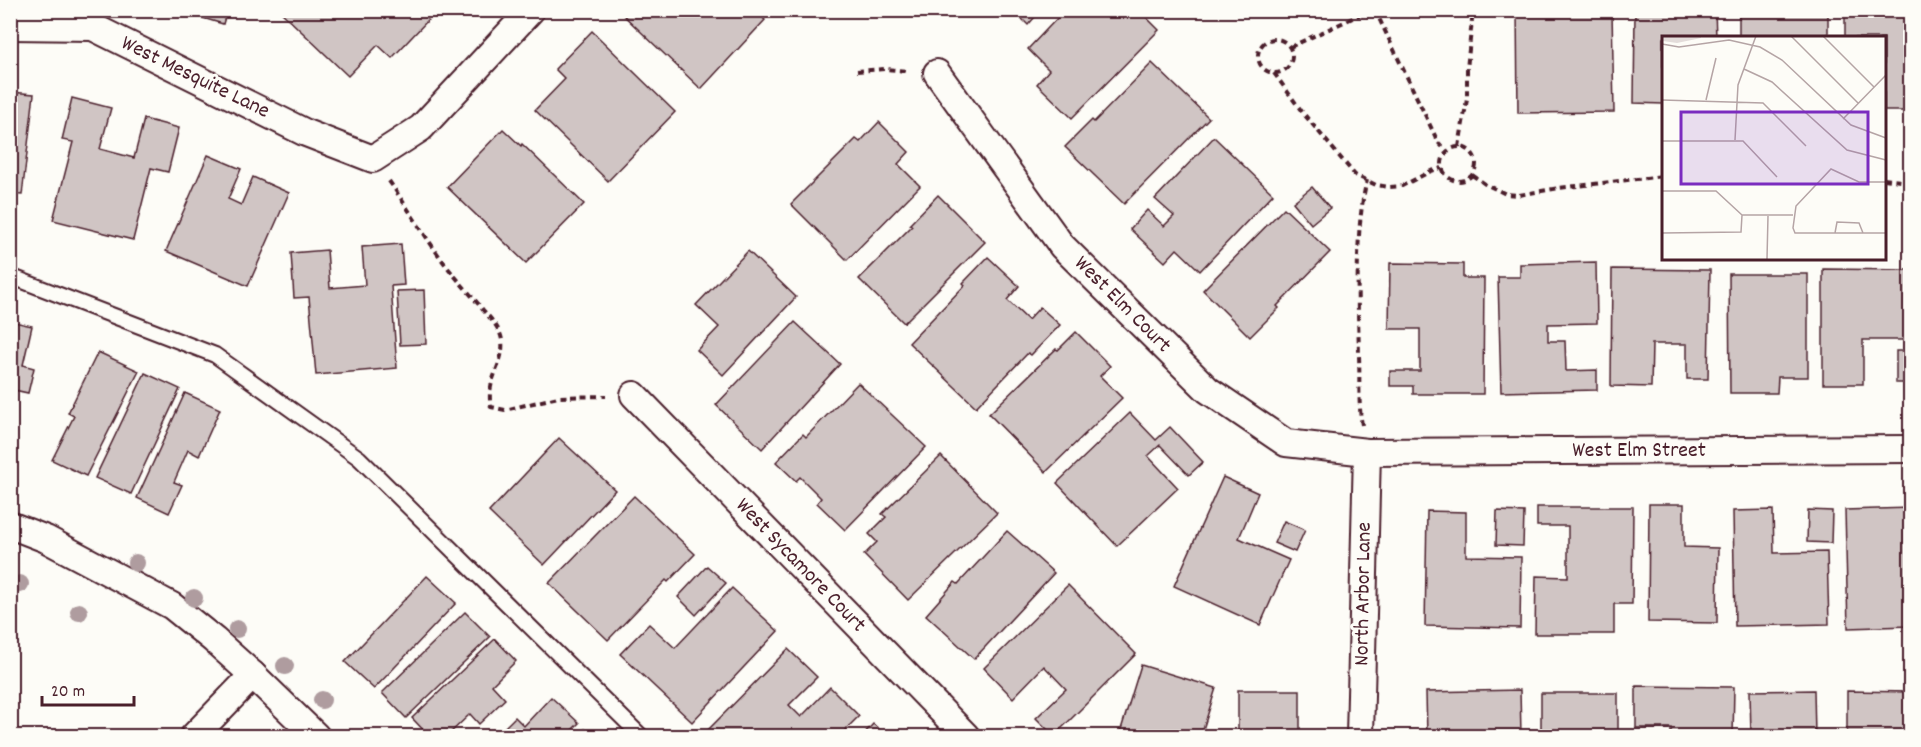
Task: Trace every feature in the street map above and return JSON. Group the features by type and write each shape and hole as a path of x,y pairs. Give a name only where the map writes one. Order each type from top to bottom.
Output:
{"street":[{"path":"373,159 421,128 531,10"},
{"name":"West Mesquite Lane","path":"10,26 93,27 306,133 373,159"},
{"name":"West Elm Court","path":"937,73 1062,246 1208,390 1286,443 1367,453"},
{"name":"West Sycamore Court","path":"634,395 966,736"},
{"name":"West Elm Street","path":"1367,453 1911,449"},
{"name":"North Arbor Lane","path":"1360,736 1367,453"},
{"path":"10,525 46,539 172,606 253,675 316,736"},
{"path":"194,736 253,675"}],"lane":[{"path":"10,276 215,355 360,458 641,736"}],"path":[{"path":"1290,47 1370,10"},
{"path":"1375,10 1438,142 1447,152"},
{"path":"1459,147 1467,99 1467,69 1473,10"},
{"path":"1268,40 1284,41 1290,47 1292,55 1289,66 1285,70 1274,73 1260,65 1259,48 1268,40"},
{"path":"857,71 884,69 937,73"},
{"path":"1274,73 1342,162 1355,175 1389,187 1402,186 1442,168"},
{"path":"1459,147 1468,149 1475,158 1476,164 1472,175 1464,181 1453,180 1444,173 1443,157 1447,152 1459,147"},
{"path":"373,159 446,267 496,326 502,339 502,353 491,380 489,398 491,407 505,410 570,396 634,395"},
{"path":"1472,175 1506,194 1519,195 1662,176"},
{"path":"1885,179 1911,182"},
{"path":"1367,180 1360,222 1358,320 1361,417 1367,453"}],"building":[{"path":"187,10 227,10 223,24 186,13"},
{"path":"279,10 418,10 428,20 392,58 378,45 348,76"},
{"path":"618,10 755,10 765,20 701,89"},
{"path":"1013,10 1041,10 1028,25"},
{"path":"1065,10 1139,10 1159,30 1072,118 1037,84 1049,70 1028,49"},
{"path":"1517,10 1612,12 1614,112 1518,113"},
{"path":"1635,10 1715,10 1716,36 1662,36 1662,104 1634,103"},
{"path":"1739,10 1828,10 1828,36 1739,36"},
{"path":"1845,10 1910,10 1910,111 1885,111 1885,36 1845,36"},
{"path":"592,31 675,112 608,181 535,110 565,79 555,69"},
{"path":"1152,63 1209,118 1124,204 1065,147 1092,120 1094,122"},
{"path":"10,92 34,94 22,195 10,194"},
{"path":"72,98 111,108 100,149 134,158 144,119 179,128 168,172 151,168 133,240 53,220 73,142 62,140"},
{"path":"879,122 909,152 898,164 920,186 847,260 791,204 856,139 860,142"},
{"path":"503,129 521,146 522,144 584,204 526,263 447,187"},
{"path":"1214,137 1273,194 1200,271 1177,249 1165,262 1130,229 1147,210 1164,226 1174,216 1155,199"},
{"path":"208,155 241,169 228,199 241,205 253,177 289,193 248,286 166,251"},
{"path":"1312,187 1330,208 1311,224 1293,202"},
{"path":"938,195 985,242 904,323 859,279 912,226 910,224"},
{"path":"1284,208 1330,252 1250,337 1203,290"},
{"path":"401,244 404,285 391,286 397,368 316,375 309,297 294,298 291,253 327,250 330,288 365,285 362,247"},
{"path":"748,251 796,297 723,375 697,350 719,327 696,305"},
{"path":"988,257 1019,286 1007,300 1028,320 1040,307 1060,325 1031,355 1028,353 976,407 909,343 965,285 963,283"},
{"path":"1596,262 1597,323 1548,324 1548,341 1565,341 1566,371 1597,370 1597,390 1501,392 1498,277 1520,277 1520,264"},
{"path":"1390,263 1463,264 1463,278 1484,278 1483,394 1413,394 1413,386 1390,386 1390,371 1420,371 1420,329 1389,329"},
{"path":"1612,269 1710,270 1708,379 1687,379 1687,344 1652,344 1651,387 1611,386"},
{"path":"1823,269 1910,270 1910,340 1863,340 1863,384 1823,384"},
{"path":"1729,274 1808,274 1808,377 1778,377 1777,393 1730,393"},
{"path":"424,290 426,344 400,345 397,291"},
{"path":"10,321 32,326 23,365 34,368 28,393 14,390 10,406"},
{"path":"795,322 840,364 762,449 716,405"},
{"path":"1076,332 1110,366 1100,376 1122,398 1046,472 989,414"},
{"path":"1896,351 1910,351 1910,383 1896,383"},
{"path":"98,352 139,371 86,476 52,460 74,416 68,413"},
{"path":"145,373 180,389 131,494 95,478"},
{"path":"858,383 926,447 845,530 817,503 821,498 800,477 796,481 776,462 803,434 806,437"},
{"path":"185,393 220,409 199,456 188,450 174,482 182,485 169,513 137,498"},
{"path":"1130,413 1156,440 1170,427 1203,462 1189,475 1160,445 1148,456 1178,488 1117,546 1057,483"},
{"path":"559,438 615,490 544,565 489,512"},
{"path":"941,456 997,513 908,600 864,555 877,542 869,534 886,517 882,514"},
{"path":"1223,477 1258,493 1239,538 1289,560 1260,625 1174,586"},
{"path":"634,496 695,554 668,582 666,580 608,640 549,583"},
{"path":"1649,504 1684,504 1684,547 1718,548 1717,623 1648,622"},
{"path":"1537,507 1633,507 1632,604 1614,604 1614,634 1535,634 1536,576 1568,577 1568,526 1537,526"},
{"path":"1910,508 1910,626 1848,628 1845,510"},
{"path":"1773,510 1774,553 1827,552 1829,624 1735,626 1733,511"},
{"path":"1808,510 1832,511 1831,543 1807,542"},
{"path":"1427,511 1466,512 1466,556 1521,557 1520,628 1425,626"},
{"path":"1497,511 1524,512 1523,546 1496,545"},
{"path":"1284,521 1305,530 1295,552 1274,543"},
{"path":"1007,531 1054,573 974,659 926,615 955,582 958,584"},
{"path":"707,566 726,583 696,615 678,597"},
{"path":"427,576 456,603 374,689 345,662"},
{"path":"1068,585 1136,654 1054,736 1036,718 1066,689 1044,666 1013,698 984,668"},
{"path":"732,588 778,631 692,722 620,654 649,624 675,648"},
{"path":"465,612 490,637 406,718 382,693"},
{"path":"495,639 516,661 492,685 505,699 479,724 470,714 447,736 429,736 412,718"},
{"path":"788,649 817,677 789,705 801,717 830,687 859,716 839,736 713,736 707,731"},
{"path":"1141,665 1216,688 1201,736 1119,736"},
{"path":"1636,686 1734,687 1733,736 1671,736 1671,728 1636,728"},
{"path":"1238,690 1300,690 1300,736 1238,736"},
{"path":"1520,690 1521,736 1427,736 1426,692"},
{"path":"1814,690 1815,736 1751,736 1750,691"},
{"path":"1847,691 1910,692 1910,736 1847,736"},
{"path":"1541,693 1618,693 1618,736 1541,736"},
{"path":"551,697 579,723 566,736 496,736 515,717 524,726"},
{"path":"873,724 887,736 862,736"},
{"path":"585,729 593,736 577,736"}]}
